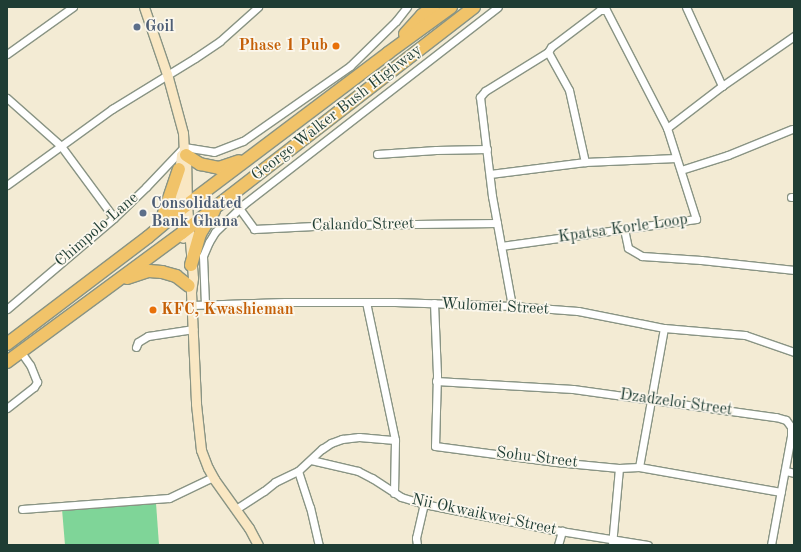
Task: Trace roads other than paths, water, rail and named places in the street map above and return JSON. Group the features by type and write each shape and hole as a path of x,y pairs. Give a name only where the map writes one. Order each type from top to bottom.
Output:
{"highway":[{"path":"388,53 422,15 433,7"},
{"name":"George Walker Bush Highway","path":"7,344 148,237 183,207 388,53 452,7"},
{"name":"George Walker Bush Highway","path":"7,362 185,230 474,7"},
{"path":"185,151 200,164 219,168 254,155"},
{"path":"160,226 179,169"},
{"path":"191,265 203,228 221,202"},
{"path":"110,286 129,277 149,271 162,272 176,276 190,289"}],"main road":[{"path":"144,7 167,74 183,133 185,151 183,207"},
{"path":"185,151 181,155 179,169 192,304 196,404 201,450 213,477 249,528 258,545"},
{"path":"185,230 193,278 190,289"}],"street":[{"path":"7,54 73,7"},
{"path":"7,185 112,109 220,41 258,7"},
{"path":"185,151 214,152 231,147 243,141 350,66 407,7"},
{"path":"205,304 203,256 208,242 215,232 239,208 498,7"},
{"path":"686,7 722,86"},
{"name":"Kpatsa Korle Loop","path":"487,149 480,97 485,91 548,52 551,47 600,10 606,10 667,128 696,219 501,246"},
{"path":"667,128 722,86 794,36"},
{"path":"548,52 569,90 585,162"},
{"path":"7,98 61,146 114,218"},
{"path":"681,170 728,155 792,129"},
{"path":"377,154 436,150 487,149 497,223 512,306"},
{"name":"Chimpolo Lane","path":"7,309 114,218 185,151"},
{"path":"490,174 585,162 676,158"},
{"name":"Calando Street","path":"239,208 254,230 334,225 497,223"},
{"path":"624,229 628,248 642,256 701,260 794,270"},
{"name":"Wulomei Street","path":"192,304 366,302 434,303 512,306 578,311 664,328 745,335 794,352"},
{"name":"Nii Okwaikwei Street","path":"366,302 395,440 394,494 401,498 424,504 612,542 648,545"},
{"name":"Sohu Street","path":"434,303 436,381 435,446 556,462 619,468 639,467 781,492"},
{"path":"639,467 664,328"},
{"path":"136,347 138,342 148,336 193,329"},
{"path":"7,408 34,387 37,382 30,365 21,352"},
{"name":"Dzadzeloi Street","path":"436,381 573,389 776,417 786,420 791,426 792,431 786,471 771,545"},
{"path":"236,509 275,482 298,471 322,449 342,439 359,437 395,440"},
{"path":"311,460 358,471 372,478 394,494"},
{"path":"612,542 619,468"},
{"path":"298,471 310,507 319,545"},
{"path":"786,471 794,473"},
{"path":"22,508 169,498 213,477"},
{"path":"417,545 416,538 424,504"},
{"path":"558,545 562,531"}],"place":[{"name":"Goil","path":"137,27"},
{"name":"Phase 1 Pub","path":"336,46"},
{"name":"Consolidated Bank Ghana","path":"143,213"},
{"name":"KFC, Kwashieman","path":"153,310"}]}
